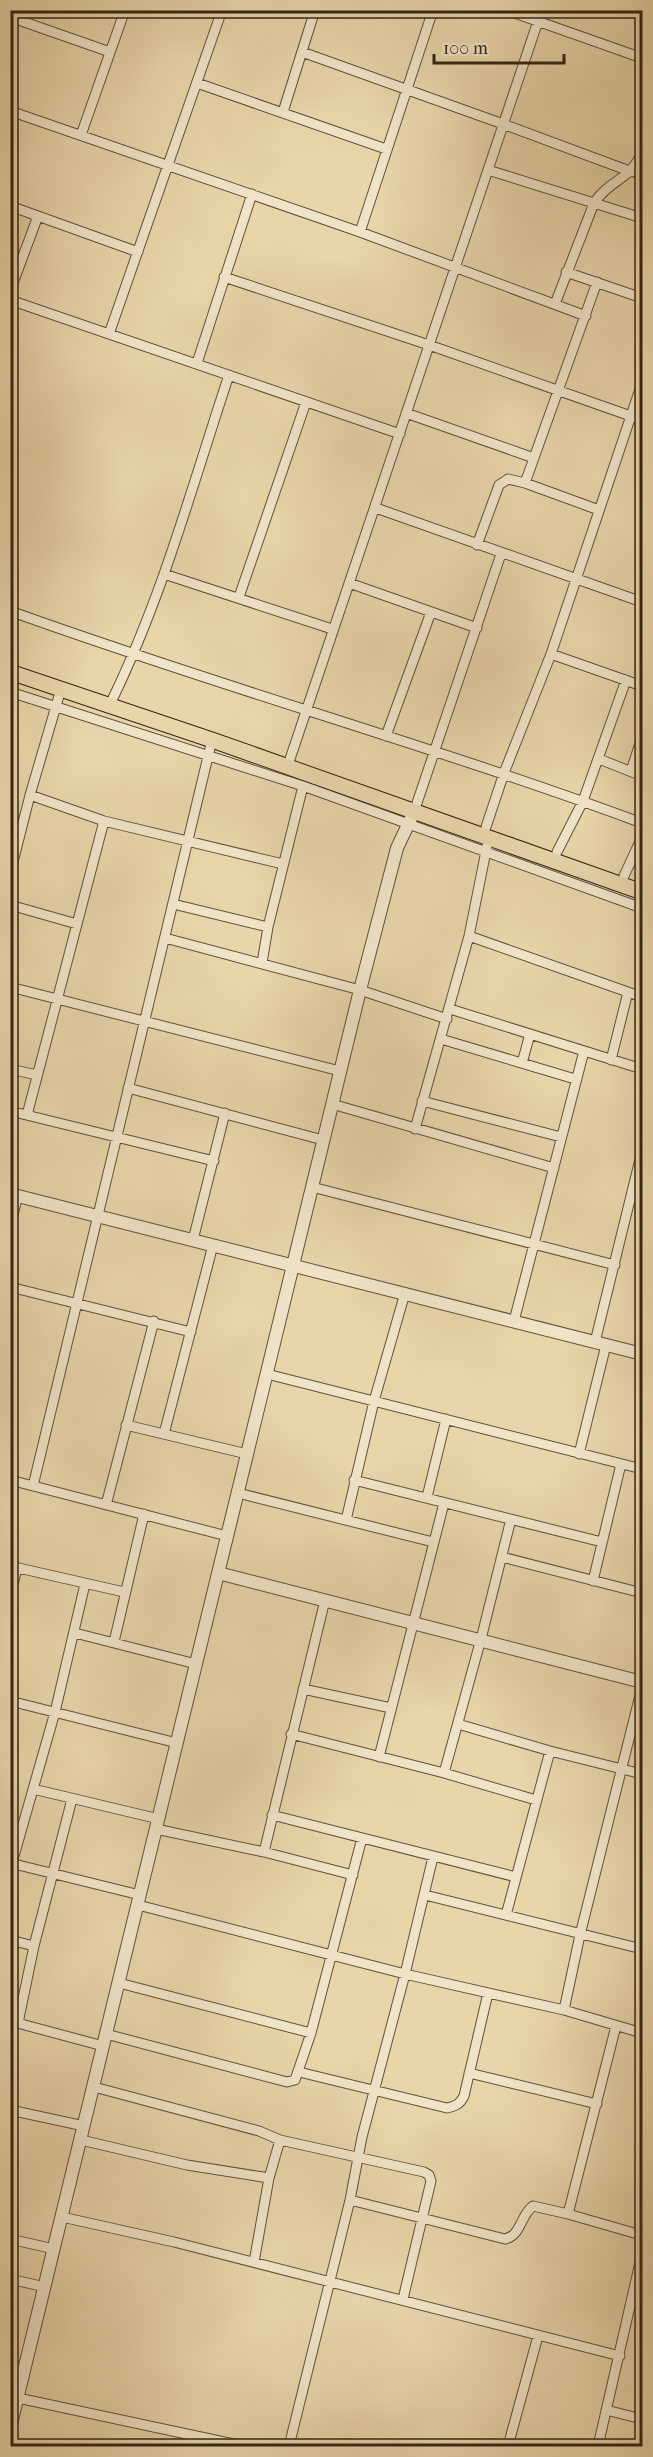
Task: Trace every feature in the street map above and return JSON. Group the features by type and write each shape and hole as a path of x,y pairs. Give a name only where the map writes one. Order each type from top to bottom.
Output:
{"main road":[{"path":"10,662 288,763 414,813 642,892"},
{"path":"10,672 61,689 210,747 288,763"},
{"path":"487,838 556,852 642,882"}],"street":[{"path":"22,21 26,10"},
{"path":"81,135 125,10"},
{"path":"109,334 222,10"},
{"path":"283,112 315,10"},
{"path":"360,232 433,10"},
{"path":"506,10 642,58"},
{"path":"10,17 110,52"},
{"path":"288,763 307,712 332,628 376,508 538,21"},
{"path":"302,52 632,172"},
{"path":"197,83 387,148"},
{"path":"10,111 360,232 586,316"},
{"path":"555,304 594,203 609,185 632,172 642,152"},
{"path":"488,170 642,218"},
{"path":"197,363 252,194"},
{"path":"10,206 138,252"},
{"path":"10,291 38,216"},
{"path":"566,272 642,298"},
{"path":"224,277 429,345 642,420"},
{"path":"525,483 597,282"},
{"path":"10,300 399,434"},
{"path":"113,698 134,656 164,574 229,375"},
{"path":"415,1129 469,936 487,838 504,773 551,654 642,383"},
{"path":"239,597 306,402"},
{"path":"406,414 534,458"},
{"path":"477,545 502,481 508,479 599,510"},
{"path":"376,508 642,602"},
{"path":"10,2428 323,1140 397,848 414,813 501,554"},
{"path":"164,574 332,628"},
{"path":"349,584 477,628"},
{"path":"10,611 134,656 504,773 642,823"},
{"path":"386,736 431,612"},
{"path":"551,654 642,686"},
{"path":"556,852 583,801 626,680"},
{"path":"10,874 61,689"},
{"path":"10,692 210,747 303,786 414,813 487,838 642,908"},
{"path":"631,771 642,737"},
{"path":"33,1486 116,1135 146,1022 210,747"},
{"path":"599,759 642,776"},
{"path":"262,963 268,927 303,786"},
{"path":"30,795 104,820 283,864"},
{"path":"27,1115 104,820"},
{"path":"624,876 642,837"},
{"path":"173,904 268,927"},
{"path":"10,906 77,924"},
{"path":"469,936 642,997"},
{"path":"165,938 360,990 447,1019"},
{"path":"10,987 340,1071"},
{"path":"612,1060 628,992"},
{"path":"450,1009 642,1069"},
{"path":"522,1063 530,1034"},
{"path":"441,1039 575,1079"},
{"path":"514,1321 584,1051"},
{"path":"10,1069 37,1075"},
{"path":"128,1088 323,1140"},
{"path":"422,1101 561,1137"},
{"path":"332,1104 554,1168"},
{"path":"10,1110 214,1161"},
{"path":"193,1240 225,1113"},
{"path":"579,1454 615,1265 642,1150"},
{"path":"312,1187 615,1265"},
{"path":"10,1227 14,1194 642,1354"},
{"path":"631,1197 642,1200"},
{"path":"164,1434 213,1245"},
{"path":"10,1287 191,1332"},
{"path":"346,1521 374,1401 405,1293"},
{"path":"106,1505 154,1321"},
{"path":"267,1374 642,1469"},
{"path":"427,1497 446,1419"},
{"path":"126,1425 247,1454"},
{"path":"593,1581 621,1464"},
{"path":"10,1480 227,1536"},
{"path":"354,1480 602,1542"},
{"path":"238,1493 433,1542"},
{"path":"379,1757 444,1503"},
{"path":"114,1642 144,1514"},
{"path":"444,1773 511,1519"},
{"path":"502,1557 642,1593"},
{"path":"10,1597 14,1567 124,1593"},
{"path":"218,1573 642,1682"},
{"path":"85,1584 55,1712 11,1863 405,1974 564,2010 642,2033"},
{"path":"264,1852 325,1600"},
{"path":"75,1633 196,1664"},
{"path":"564,2010 580,1935 642,1687"},
{"path":"303,1689 391,1708"},
{"path":"10,1701 177,1743"},
{"path":"458,1724 550,1751 642,1774"},
{"path":"291,1734 444,1773 536,1800"},
{"path":"506,1915 550,1751"},
{"path":"33,1789 353,1875"},
{"path":"72,1799 14,2022 105,2040 287,2082 295,2080 299,2072 311,2033 362,1838"},
{"path":"272,1815 516,1877"},
{"path":"289,2446 433,1857"},
{"path":"425,1895 642,1949"},
{"path":"10,1940 34,1946"},
{"path":"119,1983 311,2033"},
{"path":"299,2072 447,2108 460,2103 464,2096 488,1993"},
{"path":"568,2214 616,2026"},
{"path":"469,2073 597,2104"},
{"path":"94,2087 259,2131 279,2140 429,2175 431,2181 402,2299"},
{"path":"10,2110 84,2126"},
{"path":"81,2140 187,2165 269,2178"},
{"path":"254,2262 269,2178 279,2140"},
{"path":"350,2200 421,2220 505,2239 513,2236 530,2207 536,2206 642,2234 642,2258 598,2446"},
{"path":"62,2217 174,2242 620,2356"},
{"path":"10,2239 54,2248"},
{"path":"10,2279 45,2287"},
{"path":"508,2446 538,2336"},
{"path":"10,2369 24,2373"},
{"path":"18,2398 243,2446"},
{"path":"606,2410 642,2419"}]}
